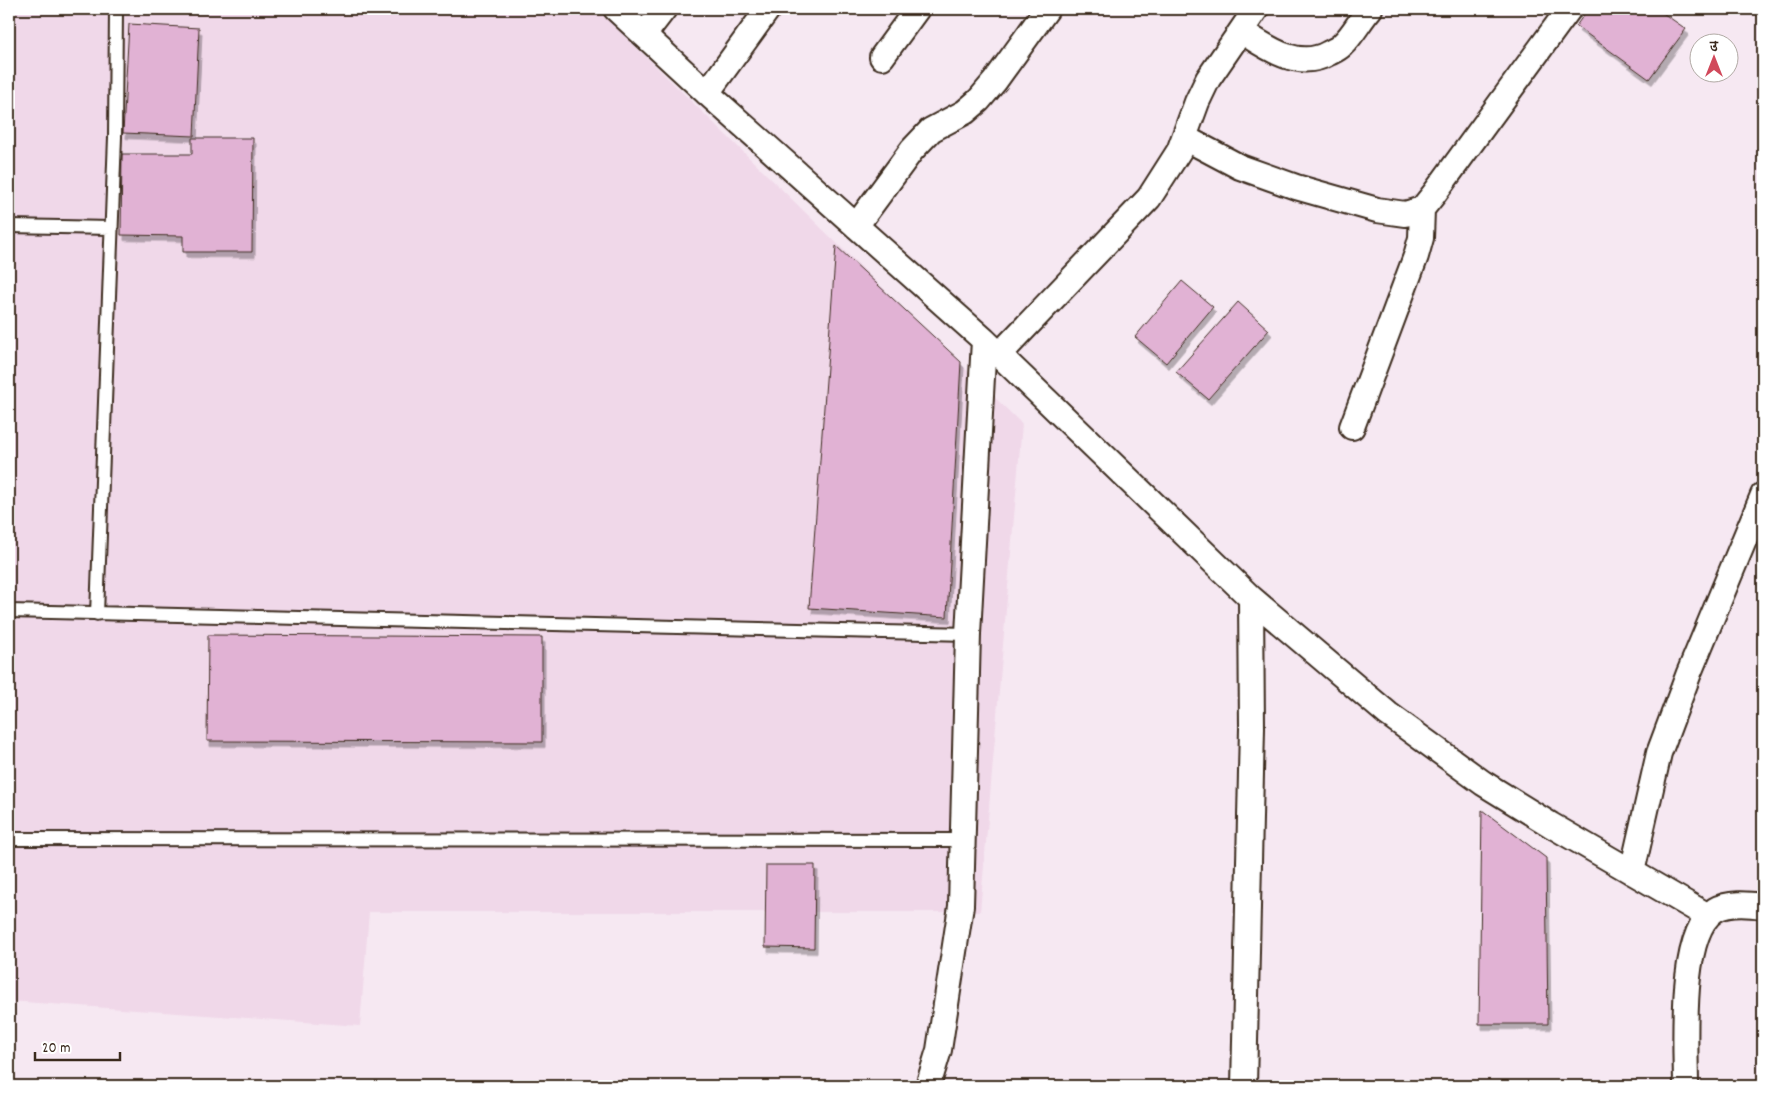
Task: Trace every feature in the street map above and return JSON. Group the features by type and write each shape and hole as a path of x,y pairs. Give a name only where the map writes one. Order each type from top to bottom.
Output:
{"street":[{"path":"616,9 707,93 992,347 1251,598 1388,714 1483,783 1708,916"},
{"path":"644,35 664,9"},
{"path":"707,93 768,9"},
{"path":"882,57 917,9"},
{"path":"856,226 912,150 932,130 965,112 984,93 1048,9"},
{"path":"928,1086 939,1050 961,906 968,634 992,347 1149,198 1175,159 1208,79 1256,9"},
{"path":"1241,31 1271,50 1288,57 1320,58 1341,46 1370,9"},
{"path":"1185,138 1240,166 1296,187 1377,210 1405,214 1422,209 1569,9"},
{"path":"1352,427 1416,256 1421,238 1422,209"},
{"path":"1632,872 1659,753 1689,674 1763,495"},
{"path":"1244,1086 1252,728 1251,598"},
{"path":"1686,1086 1687,993 1690,958 1698,928 1716,909 1747,903 1763,906"}],"lane":[{"path":"97,614 115,128 116,9"},
{"path":"9,226 111,228"},
{"path":"9,611 968,634"},
{"path":"9,839 962,840"}],"shaded area":[{"path":"9,9 597,9 1022,424 980,912 369,912 360,1026 9,1001"}],"building":[{"path":"1588,9 1657,9 1686,29 1649,79 1576,26"},
{"path":"129,24 199,28 194,136 123,133"},
{"path":"192,138 253,138 252,252 183,252 183,236 121,235 122,154 192,154"},
{"path":"836,246 961,362 947,617 809,608"},
{"path":"1182,281 1213,307 1166,363 1135,337"},
{"path":"1238,302 1269,330 1208,399 1176,372"},
{"path":"208,635 542,637 542,742 207,741"},
{"path":"1482,810 1546,858 1548,1024 1479,1024"},
{"path":"766,865 815,865 814,948 765,947"}]}
